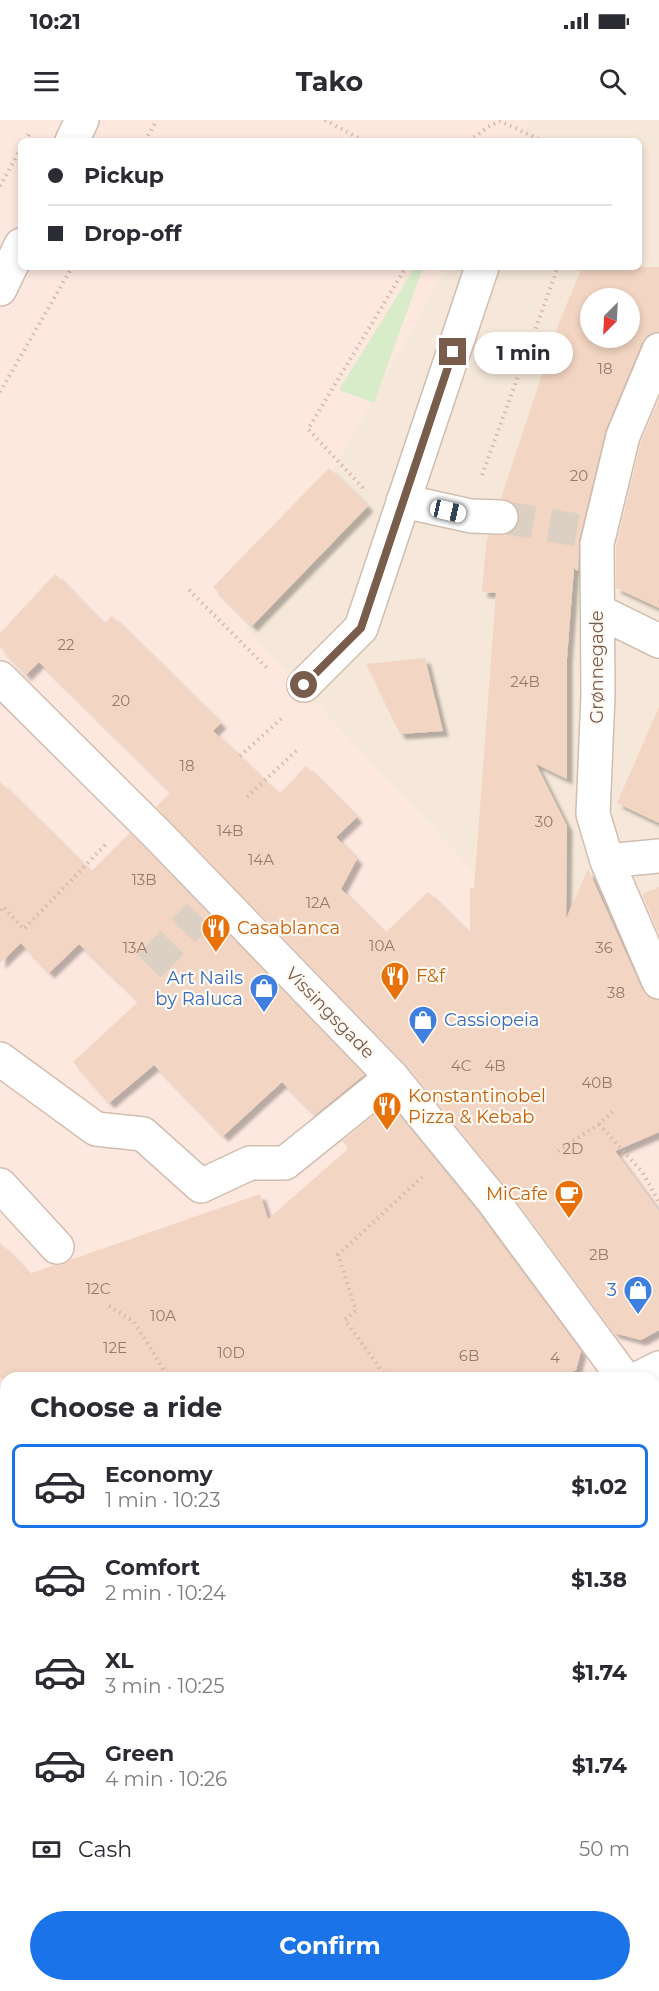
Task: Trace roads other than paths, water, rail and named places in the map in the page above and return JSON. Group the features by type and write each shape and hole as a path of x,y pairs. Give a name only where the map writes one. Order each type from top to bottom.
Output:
{"street":[{"path":"73,138 82,120"},
{"path":"0,290 18,251"},
{"path":"301,692 361,628 481,270"},
{"name":"Grønnegade","path":"659,350 623,436 588,531 597,544 598,695 593,814 607,861 659,982"},
{"path":"403,501 486,516"},
{"path":"598,611 659,641"},
{"name":"Vissingsgade","path":"0,678 136,814 208,906 392,1077 491,1198 620,1372"},
{"path":"607,861 659,856"},
{"path":"0,1059 96,1129 143,1134 201,1186 250,1163 285,1163 392,1077"},
{"path":"0,1185 57,1247"}],"tunnel":[{"path":"501,517 577,530"},
{"path":"149,966 199,915"}],"place":[{"name":"Casablanca","path":"216,954"},
{"name":"F&f","path":"395,1002"},
{"name":"Art Nails by Raluca","path":"264,1014"},
{"name":"Cassiopeia","path":"423,1046"},
{"name":"Konstantinobel Pizza & Kebab","path":"387,1132"},
{"name":"MiCafe","path":"569,1220"},
{"name":"3","path":"638,1316"}]}
